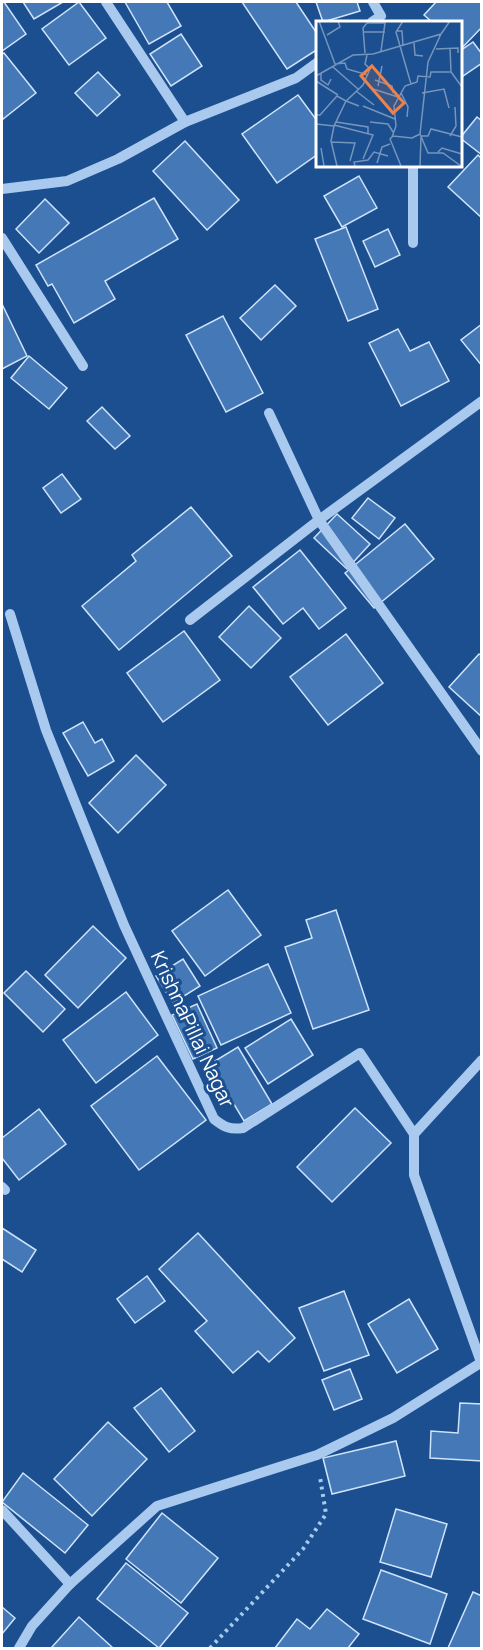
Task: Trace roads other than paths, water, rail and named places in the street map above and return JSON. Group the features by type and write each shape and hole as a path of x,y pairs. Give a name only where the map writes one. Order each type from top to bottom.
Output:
{"street":[{"path":"106,2 185,122"},
{"path":"373,2 379,20"},
{"path":"2,189 67,181 118,159 185,122 296,78 316,63"},
{"path":"413,166 413,243"},
{"path":"2,238 83,366"},
{"path":"190,620 319,519 482,401"},
{"path":"269,412 319,519 482,751"},
{"name":"KrishnaPillai Nagar","path":"10,614 46,730 124,926 214,1119 224,1127 234,1130 243,1128 360,1053 414,1134"},
{"path":"19,1648 32,1626 70,1584 157,1506 316,1455 393,1418 481,1362 414,1175 414,1134 482,1060"},
{"path":"2,1510 70,1584"}]}
